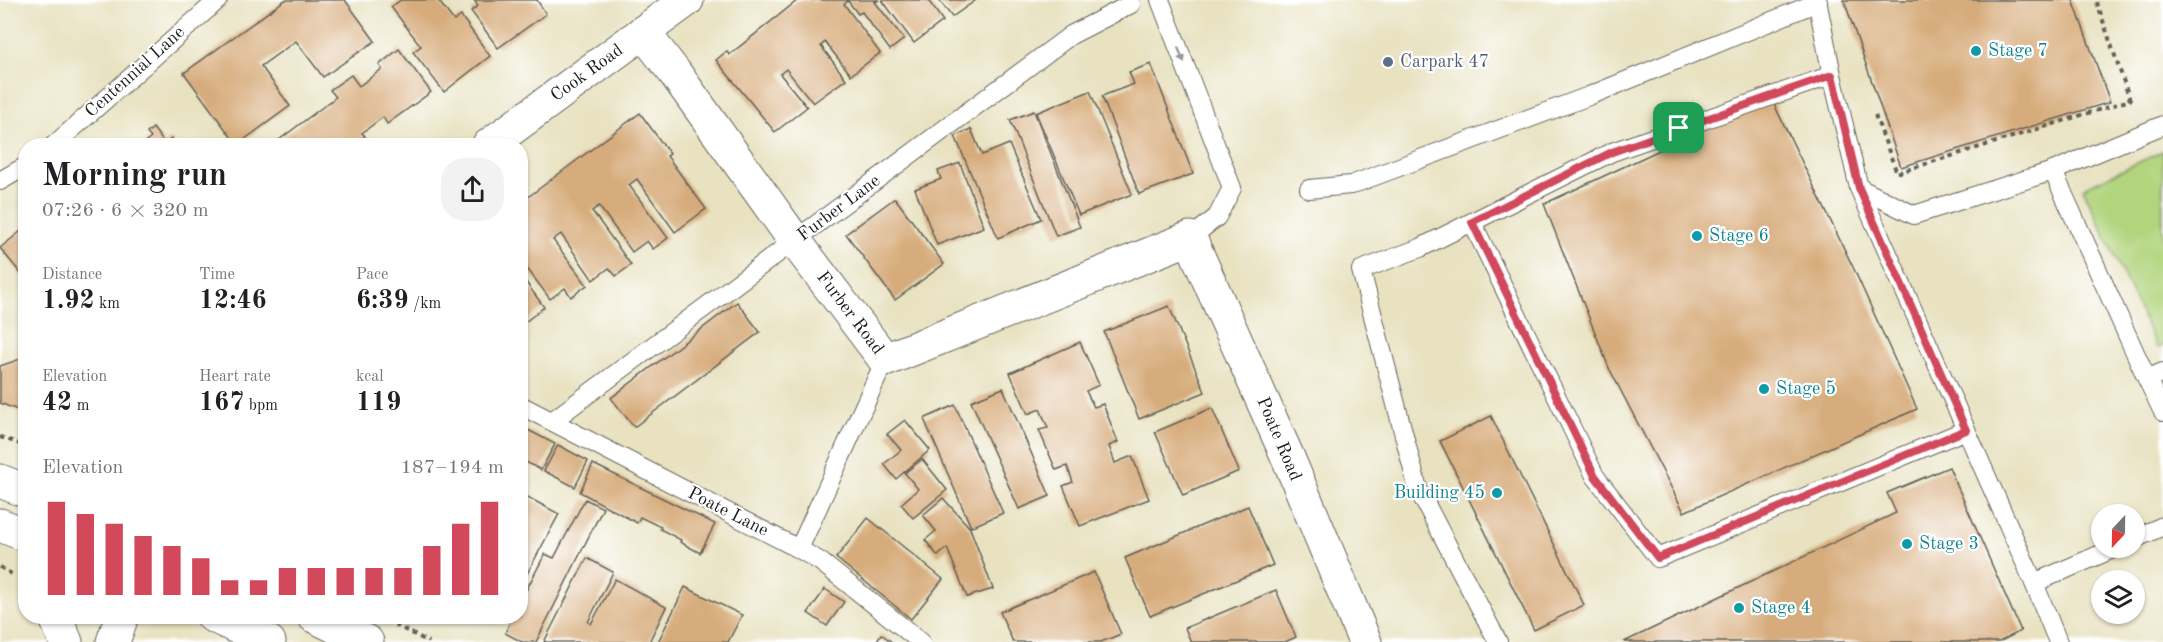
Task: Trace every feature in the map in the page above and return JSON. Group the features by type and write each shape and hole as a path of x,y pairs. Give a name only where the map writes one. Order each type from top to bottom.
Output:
{"street":[{"name":"Cook Road","path":"499,138 687,0"},
{"name":"Furber Road","path":"643,32 885,360 1190,238"},
{"name":"Poate Road","path":"1190,238 1275,428 1365,642"},
{"path":"0,481 18,488"},
{"path":"0,525 18,532"},
{"path":"58,624 66,642"},
{"path":"113,642 119,624"},
{"path":"230,624 269,642"},
{"path":"346,624 378,632"}],"lane":[{"name":"Centennial Lane","path":"62,138 218,0"},
{"path":"1160,0 1232,188 1217,217 1190,238"},
{"path":"1309,189 1351,185 1589,96 1817,1 1859,188 2058,642"},
{"name":"Furber Lane","path":"552,421 1071,35 1131,4"},
{"path":"1498,642 1418,489 1361,270 1420,249 1612,152 1832,75"},
{"path":"1859,188 1914,215 2053,171 2163,125"},
{"path":"0,181 18,171"},
{"path":"2053,171 2155,375 2163,412"},
{"path":"1472,222 1595,476 1658,558 1966,430"},
{"path":"799,549 885,360"},
{"name":"Poate Lane","path":"528,409 821,562 921,642"},
{"path":"2145,534 2163,526"},
{"path":"2034,583 2092,558"}],"path":[{"path":"1875,115 1897,173 2130,99 2096,0"},
{"path":"0,437 18,443"},
{"path":"0,567 15,576"},
{"path":"378,632 429,642"}],"green space":[{"path":"2163,151 2163,346 2157,348 2083,188"}],"building":[{"path":"285,0 345,0 375,41 323,77 296,41 261,66 290,106 247,138 232,138 184,73"},
{"path":"401,0 438,0 454,21 461,16 490,56 444,92 413,52 421,46 391,7"},
{"path":"474,0 537,0 546,14 498,48 471,11 478,6"},
{"path":"798,0 879,0 875,2 904,39 890,50 862,12 858,14 848,1 844,4 880,53 851,75 825,42 821,46 846,79 813,103 786,69 780,74 807,107 775,132 716,60 727,51 729,55"},
{"path":"882,0 928,0 943,21 914,43"},
{"path":"939,0 976,0 952,17"},
{"name":"Stage 7","path":"1844,0 2073,0 2110,102 1901,167"},
{"path":"399,49 431,92 387,124 383,117 362,133 365,136 362,138 282,138 336,97 330,90 351,75 359,86 382,69 379,65"},
{"path":"1151,64 1193,174 1139,194 1102,96 1134,84 1129,72"},
{"path":"1090,91 1132,194 1079,215 1036,113"},
{"path":"1771,98 1853,267 1917,409 1684,512 1609,368 1544,204"},
{"path":"1034,111 1080,227 1056,236 1010,120"},
{"path":"640,113 670,154 667,156 706,209 675,232 637,179 629,185 668,238 653,249 647,241 632,252 599,206 592,211 631,265 616,276 609,268 593,280 561,234 553,240 587,285 571,297 565,288 550,299 528,270 528,197"},
{"path":"153,128 160,138 151,138 147,133"},
{"path":"971,129 982,155 1009,144 1041,219 998,238 955,136"},
{"path":"960,163 984,227 937,245 915,189 941,179 938,171"},
{"path":"895,198 944,264 895,300 846,234"},
{"path":"18,233 18,270 0,248"},
{"path":"528,285 544,307 528,320"},
{"path":"737,302 760,332 634,427 611,398"},
{"path":"1169,306 1205,392 1139,419 1104,332"},
{"path":"1080,342 1099,385 1086,391 1094,407 1103,404 1118,442 1109,446 1115,463 1132,456 1149,499 1080,526 1063,486 1073,482 1067,466 1056,470 1039,430 1048,428 1040,409 1028,414 1010,373"},
{"path":"18,360 18,410 0,403 0,366"},
{"path":"1003,388 1050,496 1019,509 971,401"},
{"path":"955,405 1003,513 971,527 924,419"},
{"path":"1212,408 1239,471 1183,495 1155,432"},
{"name":"Building 45","path":"1491,416 1584,605 1534,630 1440,441"},
{"path":"905,420 930,450 896,479 884,464 901,450 887,434"},
{"path":"528,430 555,444 541,470 528,463"},
{"path":"558,445 588,461 575,487 544,471"},
{"path":"922,459 947,490 913,518 901,504 918,489 905,473"},
{"path":"593,464 715,524 700,553 660,529 661,527 640,517 637,523 580,492"},
{"name":"Stage 3","path":"1949,467 2021,631 1999,642 1624,642 1896,513 1887,493"},
{"path":"528,497 559,514 528,572"},
{"path":"943,498 970,528 993,589 967,597 947,548 938,556 925,540 936,531 923,515"},
{"path":"585,499 603,508 536,642 522,642 505,633 509,624 528,624 528,587 545,554 554,558"},
{"path":"1248,506 1273,565 1150,616 1125,558"},
{"path":"868,518 943,579 911,619 836,558"},
{"path":"587,558 613,572 588,622 591,624 615,579 666,607 649,642 544,642"},
{"path":"1094,572 1121,634 1101,642 1013,642 1000,612"},
{"path":"685,587 742,615 728,642 658,642"},
{"path":"825,589 844,602 827,626 808,613"},
{"path":"1276,590 1296,637 1285,642 1191,642 1185,628"},
{"path":"881,634 892,642 876,642"}],"place":[{"name":"Stage 7","path":"1976,51"},
{"name":"Carpark 47","path":"1388,62"},
{"name":"Stage 6","path":"1697,236"},
{"name":"Stage 5","path":"1764,389"},
{"name":"Building 45","path":"1497,493"},
{"name":"Stage 3","path":"1907,544"},
{"name":"Stage 4","path":"1739,608"}],"route":[{"path":"1832,75 1859,188 1966,430 1658,558 1595,476 1472,222 1612,152 1679,128 1832,75"}]}
